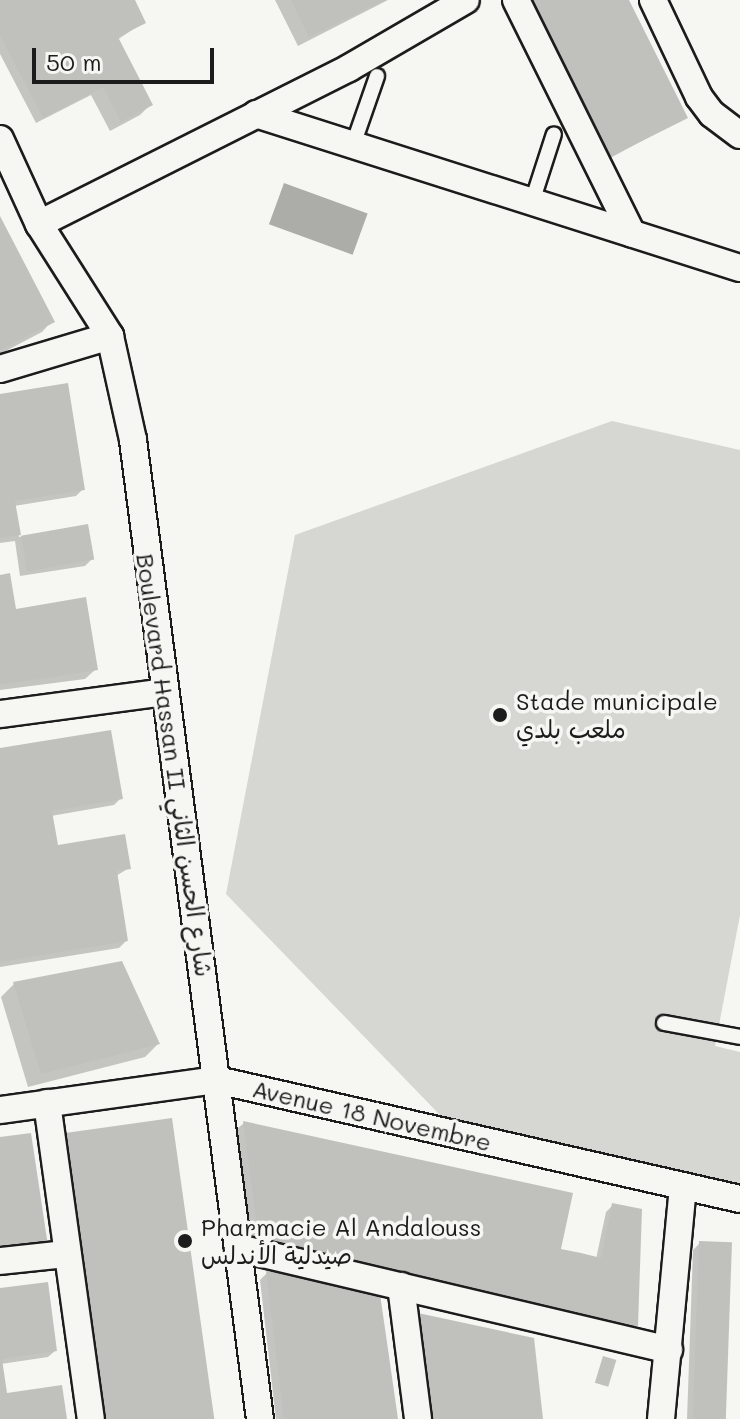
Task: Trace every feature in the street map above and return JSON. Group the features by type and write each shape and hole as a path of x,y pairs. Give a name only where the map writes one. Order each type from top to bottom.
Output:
{"street":[{"path":"39,224 349,68 466,0"},
{"path":"516,0 632,234"},
{"path":"653,0 699,97 712,114 740,135"},
{"path":"256,114 740,268"},
{"name":"Boulevard Hassan II شارع الحسن الثاني","path":"0,139 39,224 110,336 133,440 260,1419"},
{"path":"0,369 110,336"},
{"path":"0,714 165,692"},
{"name":"Avenue 18 Novembre","path":"1,1103 47,1103 217,1080 740,1199"},
{"path":"47,1103 65,1254 91,1419"},
{"path":"661,1419 683,1187"},
{"path":"238,1248 669,1350"},
{"path":"0,1261 65,1254"},
{"path":"401,1286 418,1419"}],"lane":[{"path":"353,145 377,76"},
{"path":"532,202 554,134"},
{"path":"664,1023 740,1037"}],"shaded area":[{"path":"284,183 368,213 353,255 269,224"},
{"name":"Stade municipale ملعب بلدي","path":"612,421 740,450 740,915 715,1046 740,1052 740,1203 467,1143 226,894 295,535"}],"building":[{"path":"0,0 135,0 146,23 118,37 153,105 121,122 103,87 43,118 0,35"},
{"path":"291,0 385,0 309,37"},
{"path":"530,0 629,0 688,118 608,158"},
{"path":"0,216 55,322 0,350"},
{"path":"68,383 85,490 15,501 21,535 0,538 0,394"},
{"path":"88,524 94,559 27,571 21,536"},
{"path":"10,573 16,609 86,597 98,670 0,685 0,575"},
{"path":"111,730 123,799 52,811 58,845 125,834 131,869 117,871 128,941 0,962 0,748"},
{"path":"122,961 160,1044 41,1074 13,982"},
{"path":"172,1118 214,1419 100,1419 60,1134"},
{"path":"243,1121 573,1193 561,1249 601,1258 612,1203 642,1209 638,1326 259,1242"},
{"path":"31,1133 48,1246 0,1252 0,1137"},
{"path":"699,1241 732,1242 726,1419 693,1419"},
{"path":"266,1271 319,1278 380,1294 398,1419 284,1419"},
{"path":"48,1282 57,1351 2,1359 7,1393 62,1385 67,1419 0,1419 0,1288"},
{"path":"418,1313 534,1338 543,1419 429,1419"},
{"path":"603,1356 616,1360 608,1387 595,1383"}],"place":[{"name":"Stade municipale ملعب بلدي","path":"500,715"},
{"name":"Pharmacie Al Andalouss صيدلية الأندلس","path":"185,1241"}]}
